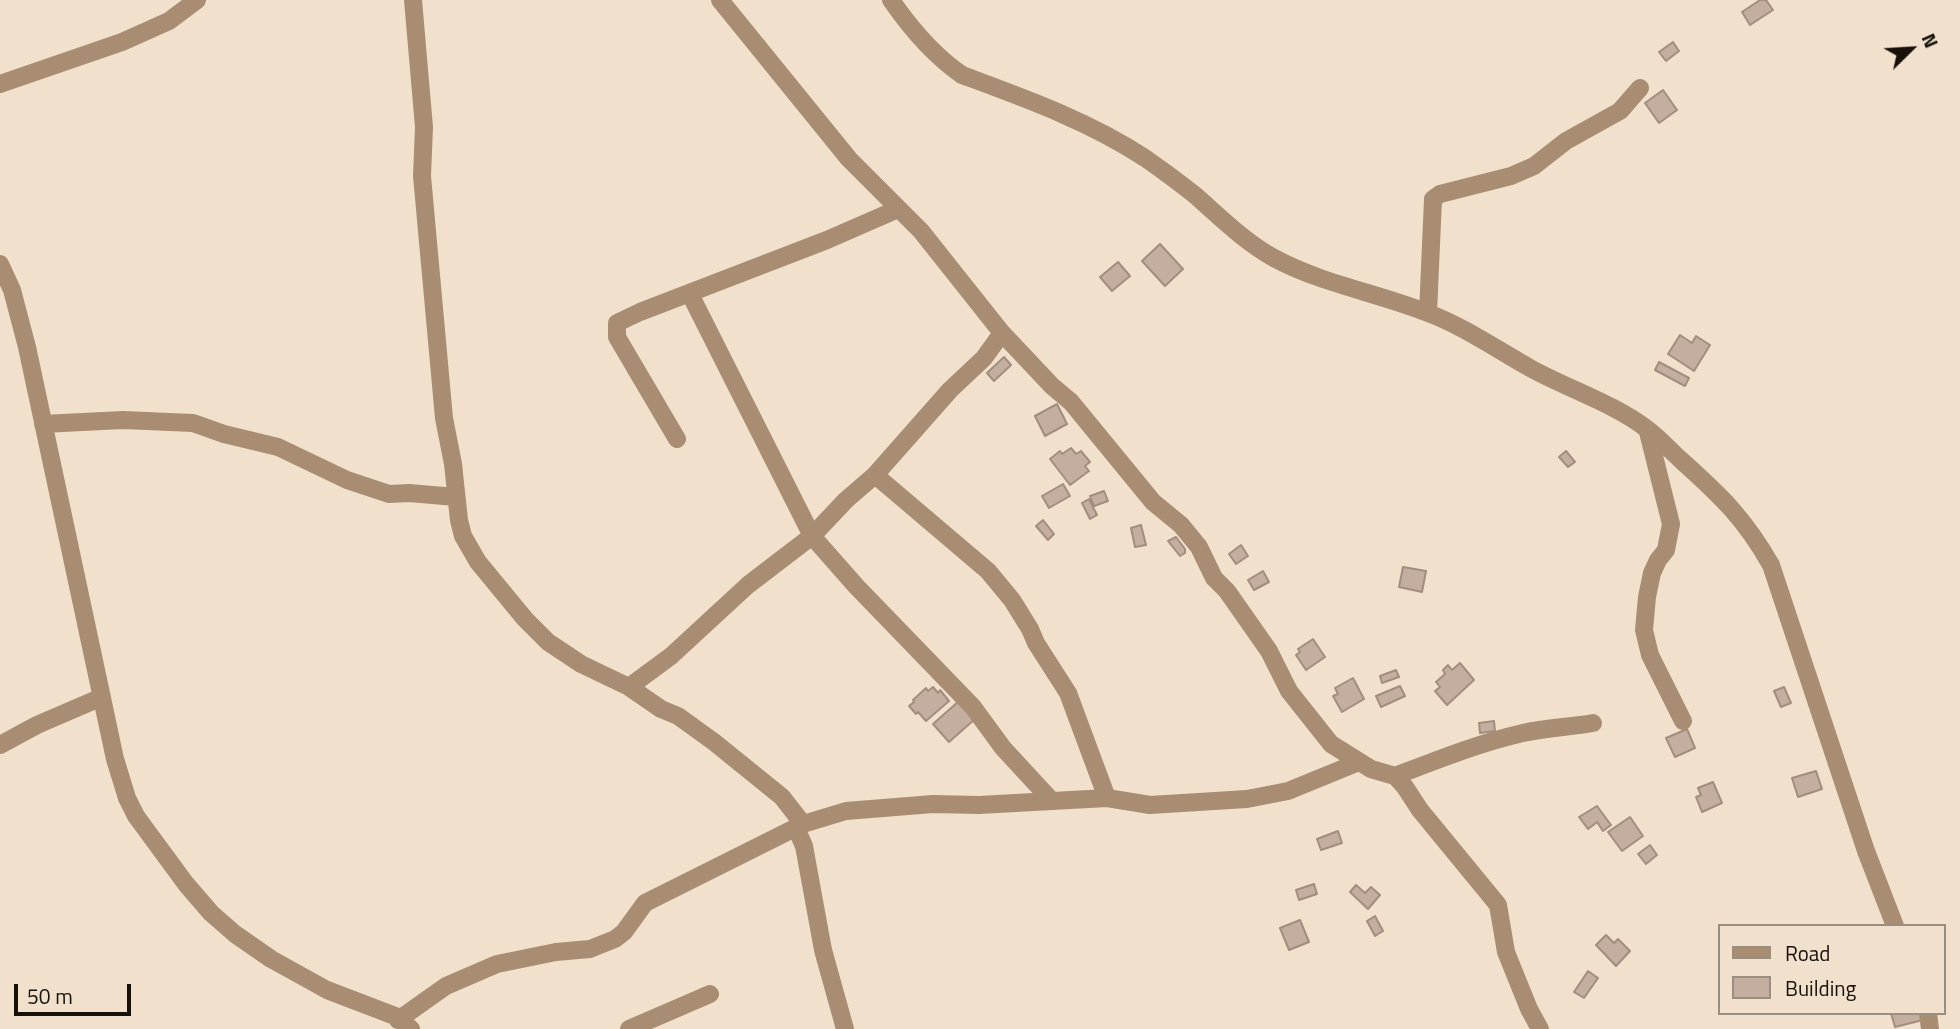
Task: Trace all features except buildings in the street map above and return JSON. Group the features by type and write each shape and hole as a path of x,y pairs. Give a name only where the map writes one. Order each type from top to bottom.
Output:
{"street":[{"path":"0,84 121,42 169,21 197,0"},
{"path":"413,0 424,127 422,176 426,227 444,418 458,520 463,536 478,562 525,619 548,642 581,664 629,687 661,709 678,716 782,797 800,826 823,950 845,1029"},
{"path":"720,0 849,159 921,231 1002,333 1052,386 1071,402 1153,502 1181,525 1199,547 1214,578 1227,591 1269,651 1289,691 1331,744 1371,769 1395,776 1498,905 1506,952 1528,1009 1540,1029"},
{"path":"891,0 908,24 943,62 962,75 1097,131 1144,158 1263,252 1300,272 1379,295 1428,313 1483,338 1515,360 1608,406 1647,429 1731,506 1756,539 1771,565 1866,851 1894,924"},
{"path":"1428,313 1433,199 1440,194 1511,176 1534,166 1566,141 1620,111 1640,88"},
{"path":"677,439 617,337 617,323 828,240 898,209"},
{"path":"0,264 12,290 27,347 115,758 127,798 136,816 186,884 211,913 235,934 271,959 327,990 396,1016 405,1024 446,986 497,964 556,952 590,949 604,944 624,932 645,903 800,826 846,811 933,804 979,805 1051,800 1107,799 1150,805 1247,799 1288,792 1359,762"},
{"path":"690,294 812,536 881,613 973,707 1003,748 1051,800"},
{"path":"629,687 671,656 748,585 812,536 846,500 875,475 950,390 984,358 1002,333"},
{"path":"43,424 123,420 193,423 224,434 278,447 347,480 389,494 456,497"},
{"path":"1647,429 1656,456 1671,524 1666,550 1652,573 1644,630 1650,655 1683,721"},
{"path":"875,475 988,571 1012,600 1068,692 1107,799"},
{"path":"0,745 37,724 102,697"},
{"path":"1395,776 1422,764 1526,732 1593,723"},
{"path":"629,1029 710,994"},
{"path":"1525,1029 1528,1009"}]}
